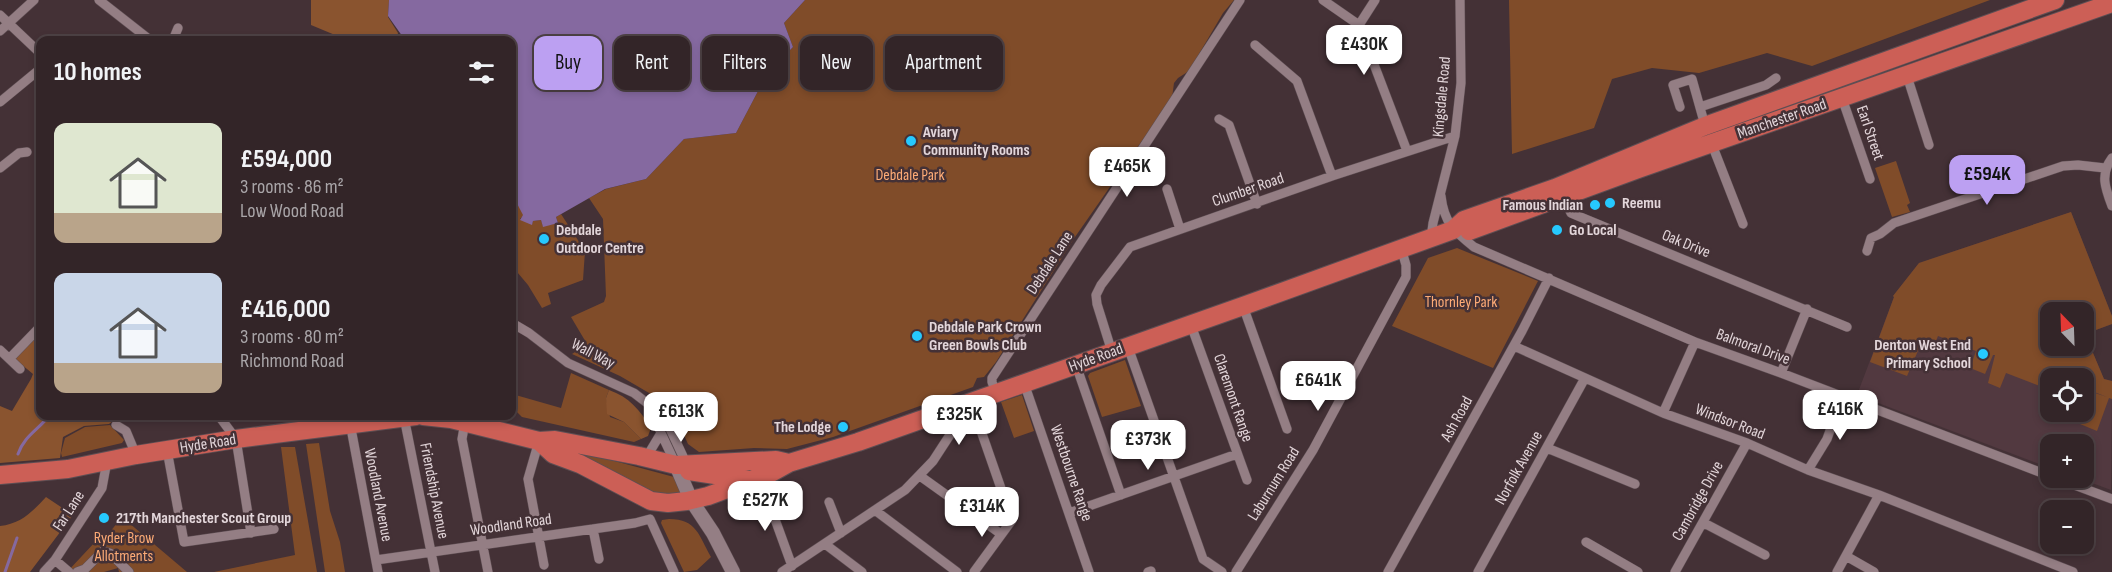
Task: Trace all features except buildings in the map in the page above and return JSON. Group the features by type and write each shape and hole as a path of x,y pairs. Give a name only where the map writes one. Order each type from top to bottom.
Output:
{"highway":[{"name":"Manchester Road","path":"1401,248 1453,230 1464,220 1708,134 2055,0"},
{"path":"2004,18 2056,10 2085,0"},
{"name":"Manchester Road","path":"1453,230 1467,231 1563,197 1708,134 1842,98 2112,3"},
{"name":"Hyde Road","path":"539,441 553,454 580,464 656,508 692,503 757,485 789,463 964,405 1401,248"},
{"name":"Hyde Road","path":"0,475 68,469 136,455 236,439 376,420"},
{"name":"Hyde Road","path":"447,420 539,441 555,440 603,450 647,454 685,467 776,460 789,463"},
{"path":"685,467 757,485"}],"main road":[{"name":"Wall Way","path":"685,467 692,503 713,533 733,572"}],"street":[{"path":"0,31 34,0"},
{"path":"99,0 145,36"},
{"name":"Debdale Lane","path":"996,393 992,378 1240,0"},
{"path":"1323,0 1359,26 1407,151"},
{"path":"1359,26 1376,0"},
{"name":"Kingsdale Road","path":"1431,238 1455,136 1461,83 1460,0"},
{"path":"0,15 36,49"},
{"path":"175,36 178,28"},
{"path":"1255,45 1297,81 1332,176"},
{"path":"0,102 36,72"},
{"path":"1906,76 1929,145"},
{"path":"1701,107 1766,85 1776,78"},
{"path":"1680,107 1673,85 1692,80 1708,134 1743,224"},
{"name":"Earl Street","path":"1842,98 1870,179"},
{"path":"1219,118 1229,125 1257,204"},
{"name":"Clumber Road","path":"1222,572 1203,559 1174,477 1120,349 1097,304 1096,295 1101,285 1130,247 1332,176 1455,136"},
{"path":"0,168 19,153 27,152"},
{"path":"2112,158 2105,168 2105,185 2112,206"},
{"path":"1867,251 1871,237 1880,234 1894,223 2063,166 2105,168"},
{"path":"1167,189 1180,229"},
{"path":"1441,196 1443,211 1453,230"},
{"name":"Oak Drive","path":"1563,197 1571,213 1847,327"},
{"name":"Balmoral Drive","path":"1453,230 1474,247 1695,342 2040,472"},
{"name":"Laburnum Road","path":"1236,572 1313,450 1406,276 1406,265 1401,248"},
{"name":"Ash Road","path":"1388,572 1514,346 1549,278"},
{"path":"1243,306 1287,429"},
{"path":"1780,373 1807,309"},
{"name":"Wall Way","path":"516,325 568,363 634,393 647,403 657,416 666,420 685,467"},
{"name":"Claremont Range","path":"1191,325 1247,480"},
{"path":"10,358 36,331"},
{"path":"1663,413 1695,342"},
{"name":"Windsor Road","path":"1514,346 1663,413 2073,572"},
{"path":"0,350 20,369"},
{"path":"1076,365 1121,495"},
{"name":"Norfolk Avenue","path":"1478,572 1586,378"},
{"name":"Westbourne Range","path":"1024,383 1089,572"},
{"path":"1808,470 1827,439 1842,397"},
{"path":"782,572 905,490 933,461 959,421 964,405"},
{"path":"964,405 1012,520 974,572"},
{"name":"Wall Way","path":"657,416 661,433 685,467"},
{"path":"222,420 236,439 251,533"},
{"name":"Friendship Avenue","path":"411,420 435,572"},
{"name":"Woodland Avenue","path":"350,423 378,572"},
{"path":"465,423 462,439 488,572"},
{"path":"116,425 126,432 136,455"},
{"path":"647,454 661,433"},
{"path":"539,441 528,479 544,566"},
{"name":"Cambridge Drive","path":"1675,572 1747,444"},
{"path":"1547,448 1635,484"},
{"path":"167,450 184,542 274,529"},
{"path":"1069,513 1237,454"},
{"name":"Far Lane","path":"44,572 102,488 107,461"},
{"path":"920,476 1001,534"},
{"path":"757,485 792,566"},
{"name":"Balmoral Drive","path":"2082,488 2112,499"},
{"path":"1837,572 1879,495"},
{"path":"829,502 841,533"},
{"path":"656,508 674,572"},
{"name":"Woodland Road","path":"376,560 593,529 656,508"},
{"path":"876,511 957,572"},
{"path":"1704,523 1766,555"},
{"path":"593,529 598,559"},
{"path":"1586,542 1638,572"},
{"path":"825,544 862,572"},
{"path":"77,572 85,569 103,551 110,553 129,572"},
{"path":"1846,556 1874,572"},
{"path":"54,560 69,572"}],"shaded area":[{"path":"311,0 389,0 388,17 398,33 397,36 337,36 311,25"},
{"path":"389,0 805,0 784,23 793,47 788,52 788,36 702,36 702,90 759,90 736,133 684,139 646,179 605,189 556,217 558,223 543,227 541,220 533,221 532,225 520,220 523,215 516,202 516,36 402,36 388,16"},
{"name":"Denton West End Primary School","path":"2071,212 2112,316 2112,324 2094,331 2094,302 2040,302 2040,356 2094,355 2104,379 2112,381 2111,490 2094,484 2094,434 2040,434 2040,464 1857,395 1893,296 1919,263"},
{"path":"36,334 36,420 114,420 109,424 84,426 63,437 60,458 0,463 0,406 12,411 33,374 15,359"},
{"path":"609,390 628,400 638,410 651,428 648,436 641,439 624,422 607,414 606,398"},
{"path":"46,497 73,515 30,572 0,572 0,526 20,520"}],"green space":[{"name":"Debdale Park","path":"805,0 1234,0 1223,13 1189,71 1174,83 1172,98 1075,237 996,362 984,377 977,378 973,387 833,437 787,449 754,448 699,452 688,444 676,418 656,397 620,376 572,354 587,344 571,317 604,302 606,296 603,219 589,198 606,189 646,179 684,139 736,133 759,90 788,90 788,52 793,47 784,23"},
{"path":"1509,0 1990,0 1812,66 1767,53 1699,73 1652,68 1612,79 1594,128 1512,154"},
{"path":"1896,161 1910,203 1907,205 1910,212 1892,217 1875,168"},
{"name":"Debdale Outdoor Centre","path":"516,201 524,215 520,219 532,224 533,221 541,220 543,226 558,223 556,217 561,214 585,251 583,280 548,293 551,304 542,308 516,271"},
{"path":"2071,212 2112,316 2112,324 2094,331 2094,302 2040,302 2040,356 2094,355 2104,379 2112,381 2112,399 2109,398 2097,431 2080,424 2081,422 2094,422 2094,393 2107,397 2094,392 2094,368 2040,368 2040,386 2006,373 2000,388 1988,383 1995,355 1985,374 1970,368 1976,351 1938,336 1936,341 1927,338 1924,345 1921,344 1907,376 1870,362 1893,296 1919,263"},
{"name":"Thornley Park","path":"1457,248 1538,281 1493,368 1392,326 1428,258"},
{"path":"1125,360 1141,406 1102,417 1088,376 1090,373"},
{"path":"571,373 609,390 606,398 610,417 624,422 641,439 634,442 522,417 516,411 516,395 561,408"},
{"path":"1022,395 1034,431 1014,438 1001,402"},
{"path":"110,425 124,440 122,443 62,457 65,438 85,427"},
{"path":"319,443 330,511 340,542 345,572 325,572 306,444"},
{"path":"555,445 674,477 681,492 670,495 647,493"},
{"path":"281,447 295,447 317,572 214,572 295,555"},
{"name":"Ryder Brow Allotments","path":"122,517 187,572 119,572 118,568 104,572 67,572 96,541 101,543"},
{"path":"662,520 686,522 700,536 711,557 697,570 684,572 661,523"}],"waterway":[{"path":"18,454 28,437 45,420"},
{"path":"5,572 17,538"}],"place":[{"name":"Aviary Community Rooms","path":"911,141"},
{"name":"Reemu","path":"1610,203"},
{"name":"Famous Indian","path":"1595,205"},
{"name":"Go Local","path":"1557,230"},
{"name":"Debdale Outdoor Centre","path":"544,239"},
{"name":"Debdale Park Crown Green Bowls Club","path":"917,336"},
{"name":"Denton West End Primary School","path":"1983,354"},
{"name":"The Lodge","path":"843,427"},
{"name":"217th Manchester Scout Group","path":"104,518"}]}
